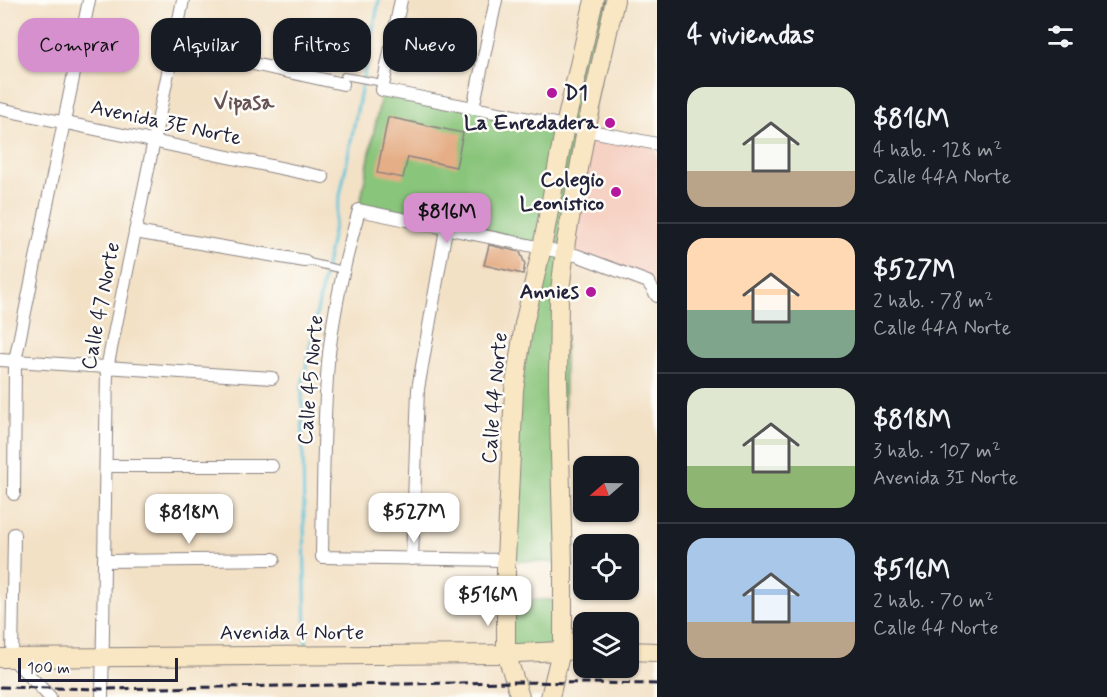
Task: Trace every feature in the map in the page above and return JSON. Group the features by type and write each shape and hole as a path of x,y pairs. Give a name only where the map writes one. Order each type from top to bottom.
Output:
{"main road":[{"name":"Calle 44 Norte","path":"520,697 506,653 506,560 514,390 524,324 594,0"},
{"path":"550,697 561,651 563,563 558,381 559,300 564,253 586,130 615,0"},
{"name":"Avenida 4 Norte","path":"6,658 573,650"},
{"path":"639,651 657,652"}],"street":[{"path":"14,494 15,361 89,0"},
{"name":"Calle 47 Norte","path":"179,18 183,0"},
{"path":"401,0 379,85 473,108 657,144"},
{"path":"473,108 496,0"},
{"path":"261,63 344,80"},
{"name":"Calle 47 Norte","path":"102,697 107,368 168,72"},
{"name":"Avenida 3E Norte","path":"0,108 323,177"},
{"name":"Calle 45 Norte","path":"412,559 322,557 328,361 342,270 359,210 446,229"},
{"path":"506,560 412,559 418,389 446,229 564,253 606,266 648,282 657,296"},
{"path":"135,232 308,262"},
{"path":"0,360 272,378"},
{"path":"106,466 272,466"},
{"path":"14,534 6,658 50,697"},
{"path":"104,561 274,559"}],"lane":[{"path":"344,80 358,79 379,85"},
{"path":"308,262 342,270"}],"shaded area":[{"name":"Colegio Leonistico","path":"586,130 657,144 657,296 655,291 564,253"}],"green space":[{"path":"594,0 615,0 566,241 563,563 506,560 514,390 542,248 359,210 382,90 565,126"},
{"path":"506,600 563,600 563,643 506,653"}],"building":[{"path":"388,117 463,133 456,167 408,157 403,178 377,173"},
{"path":"489,245 520,252 525,264 523,274 484,265"}],"waterway":[{"path":"306,645 302,387 379,0"}],"railway":[{"path":"0,687 102,689 516,682 657,684"}],"place":[{"name":"D1","path":"552,93"},
{"name":"La Enredadera","path":"610,123"},
{"name":"Colegio Leonistico","path":"616,192"},
{"name":"Annies","path":"591,292"}],"district":[{"name":"Vipasa","path":"244,103"}]}
